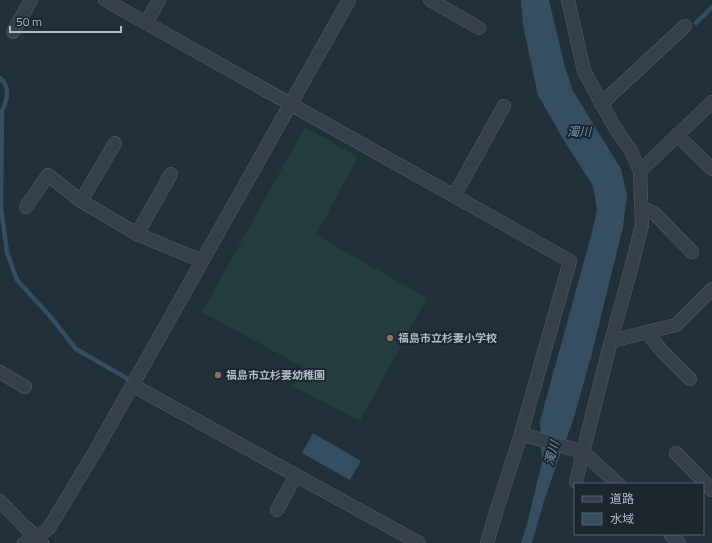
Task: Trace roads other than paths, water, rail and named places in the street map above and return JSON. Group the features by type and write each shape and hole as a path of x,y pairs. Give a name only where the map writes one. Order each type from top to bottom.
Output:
{"street":[{"path":"13,32 31,0"},
{"path":"105,0 570,261 521,434 487,543"},
{"path":"146,23 159,0"},
{"path":"24,543 40,540 49,528 97,448 349,0"},
{"path":"430,0 479,28"},
{"path":"568,0 584,70 601,104 631,151 640,171 642,225 582,452 576,482"},
{"path":"601,104 685,26"},
{"path":"640,171 712,102"},
{"path":"454,196 504,106"},
{"path":"678,135 712,169"},
{"path":"81,201 116,143"},
{"path":"137,234 171,174"},
{"path":"26,207 48,175 81,201 137,234 202,261"},
{"path":"641,207 654,214 692,252"},
{"path":"611,341 676,325 712,289"},
{"path":"647,332 661,350 690,379"},
{"path":"0,372 25,387"},
{"path":"132,385 419,543"},
{"path":"521,434 582,452 617,483"},
{"path":"676,453 706,485"},
{"path":"277,510 296,475"},
{"path":"0,501 40,540"},
{"path":"671,535 679,543"}],"water":[{"name":"濁川","path":"521,0 549,0 565,67 573,91 621,169 627,195 623,227 592,353 573,421 544,501 532,543 521,543 542,462 540,421 597,210 593,186 563,139 538,95 523,25"},
{"path":"313,433 361,461 350,480 302,453"}],"waterway":[{"path":"696,23 712,7"},
{"path":"0,78 6,85 7,89 2,111 1,208 7,252 17,280 49,315 76,349 128,379"}],"place":[{"name":"福島市立杉妻小学校","path":"390,338"},
{"name":"福島市立杉妻幼稚園","path":"218,375"}]}
